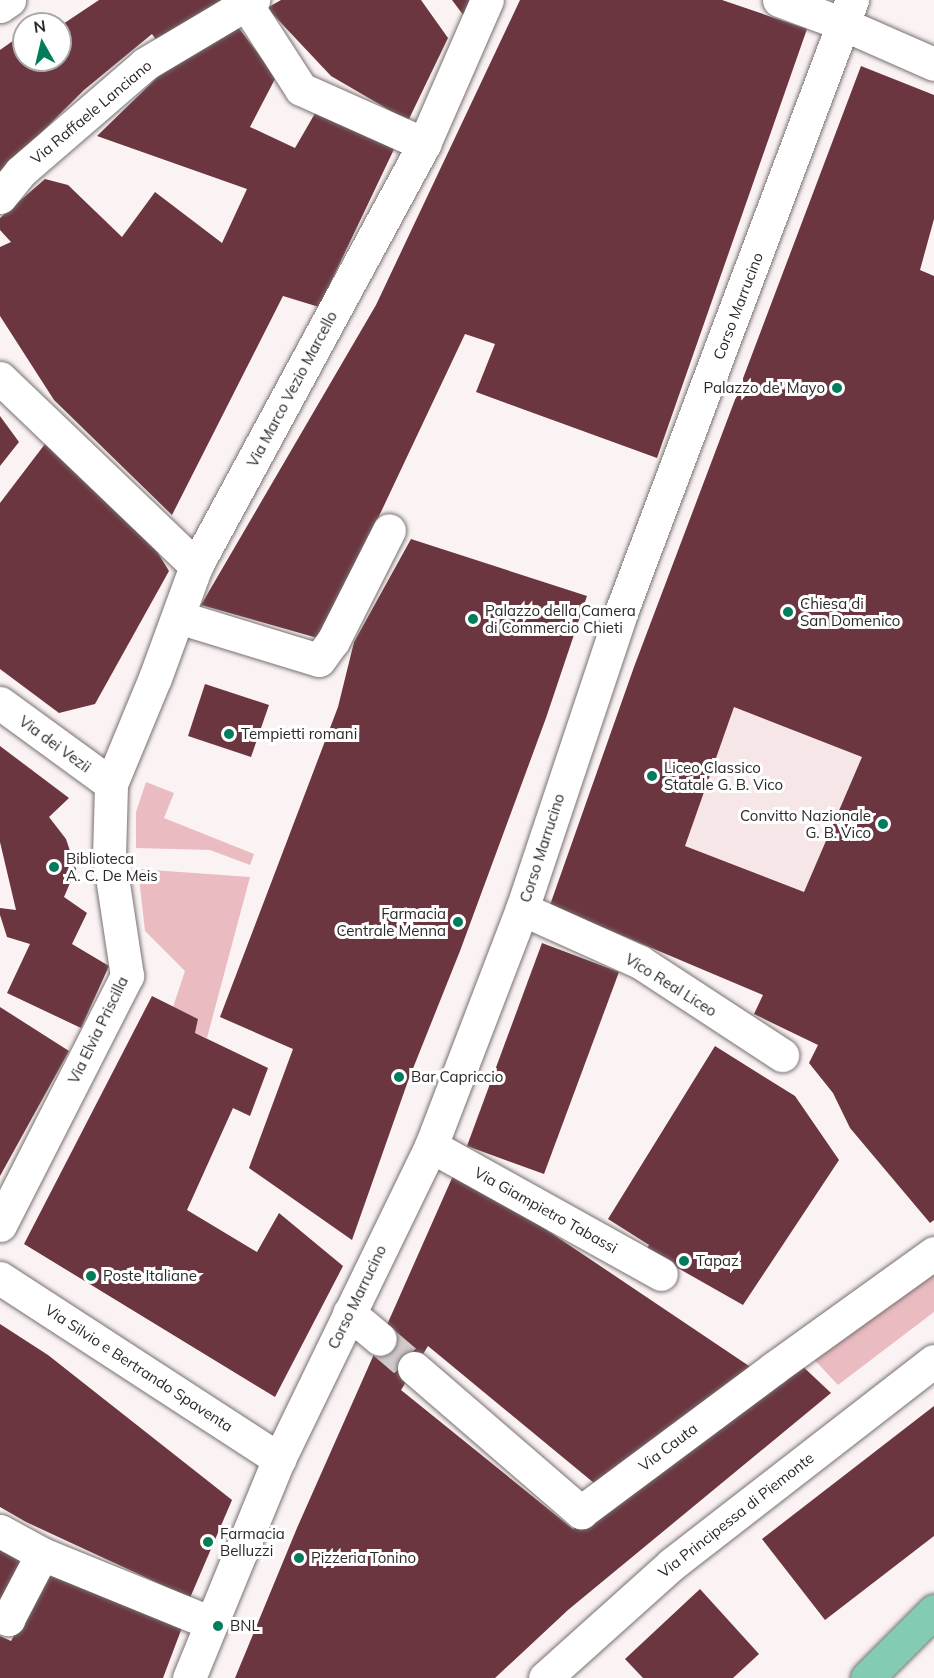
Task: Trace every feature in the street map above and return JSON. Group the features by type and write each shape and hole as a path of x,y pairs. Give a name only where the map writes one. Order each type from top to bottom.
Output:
{"main road":[{"path":"867,1678 934,1611"}],"street":[{"path":"0,6 9,0"},
{"name":"Via Marco Vezio Marcello","path":"111,784 196,566 424,144 487,0"},
{"path":"778,0 848,12 934,64"},
{"path":"250,2 301,89 424,144"},
{"name":"Via Raffaele Lanciano","path":"0,197 20,172 145,64 250,2"},
{"name":"Corso Marrucino","path":"189,1678 279,1459 431,1146 522,909 623,607 848,12"},
{"path":"0,378 196,566"},
{"path":"178,617 319,660 333,641 389,530"},
{"name":"Via dei Vezii","path":"0,703 111,784"},
{"name":"Via Elvia Priscilla","path":"0,1225 127,976 109,857 111,784"},
{"name":"Vico Real Liceo","path":"522,909 640,962 782,1056"},
{"name":"Via Giampietro Tabassi","path":"431,1146 661,1274"},
{"name":"Via Cauta","path":"414,1368 581,1512 774,1368 934,1253"},
{"name":"Via Silvio e Bertrando Spaventa","path":"0,1278 279,1459"},
{"path":"349,1313 380,1339"},
{"name":"Via Principessa di Piemonte","path":"545,1678 672,1564 934,1361"},
{"path":"0,1531 42,1554 211,1623"},
{"path":"0,1616 8,1619 42,1554"}],"shaded area":[{"path":"648,629 874,722 850,1128 833,1093 809,1063 818,1045 754,1014 762,995 550,905"},
{"path":"146,782 174,793 164,818 254,854 250,865 210,850 136,848 136,812"},
{"path":"138,869 250,877 207,1038 195,1033 198,1019 173,1007 185,971 145,931"},
{"path":"934,1261 934,1312 838,1385 809,1354"}],"building":[{"path":"99,0 221,0 157,41 152,34 84,90 0,174 0,50 12,42 12,72 72,72 72,18"},
{"path":"281,0 421,0 448,38 408,121 331,76 267,8"},
{"path":"452,0 471,0 464,16"},
{"path":"520,0 722,0 807,29 657,458 476,392 495,344 465,334 321,639 201,605 376,305"},
{"path":"235,23 276,77 250,127 295,148 321,103 396,145 319,307 283,296 172,515 54,400 0,316 0,247 11,242 0,230 0,218 45,179 68,185 122,237 155,192 222,243 247,189 97,136 176,59"},
{"path":"861,66 934,95 934,219 920,270 934,276 934,1220 930,1223 850,1128 833,1093 809,1063 818,1045 754,1014 763,995 550,905 634,667","holes":["734,707 862,757 804,892 685,846"]},
{"path":"0,416 19,442 0,466"},
{"path":"48,440 139,522 169,571 95,704 59,713 0,669 0,503"},
{"path":"411,539 587,596 546,718 460,951 408,1081 352,1240 249,1168 293,1049 220,1017 338,707 354,642"},
{"path":"205,684 269,705 251,757 188,736"},
{"path":"0,746 69,798 49,817 66,839 76,869 64,897 87,913 72,944 109,966 81,1028 7,993 30,944 7,937 0,915 0,908 16,910 0,842"},
{"path":"542,943 619,972 544,1174 467,1146"},
{"path":"152,996 198,1019 195,1033 268,1068 250,1116 233,1108 187,1210 257,1252 279,1213 343,1266 275,1397 24,1244"},
{"path":"0,1007 69,1051 0,1176"},
{"path":"715,1046 795,1096 839,1160 743,1305 646,1250 649,1245 608,1219"},
{"path":"456,1169 755,1370 600,1488 428,1346 401,1390 573,1529 797,1361 831,1393 568,1610 495,1678 235,1678 297,1528"},
{"path":"0,1324 48,1355 232,1500 190,1598 26,1522 0,1507"},
{"path":"934,1406 934,1536 825,1620 762,1539"},
{"path":"0,1545 25,1558 0,1606"},
{"path":"50,1570 183,1625 163,1678 0,1678 0,1636 11,1641"},
{"path":"700,1589 759,1654 733,1678 643,1678 625,1659"}],"tunnel":[{"path":"380,1339 414,1368"}],"place":[{"name":"Palazzo de' Mayo","path":"837,388"},
{"name":"Chiesa di San Domenico","path":"788,612"},
{"name":"Palazzo della Camera di Commercio Chieti","path":"473,619"},
{"name":"Tempietti romani","path":"229,734"},
{"name":"Liceo Classico Statale G. B. Vico","path":"652,776"},
{"name":"Convitto Nazionale G. B. Vico","path":"883,824"},
{"name":"Biblioteca A. C. De Meis","path":"54,867"},
{"name":"Farmacia Centrale Menna","path":"458,922"},
{"name":"Bar Capriccio","path":"399,1077"},
{"name":"Tapaz","path":"684,1261"},
{"name":"Poste Italiane","path":"91,1276"},
{"name":"Farmacia Belluzzi","path":"208,1542"},
{"name":"Pizzeria Tonino","path":"299,1558"},
{"name":"BNL","path":"218,1626"}]}
